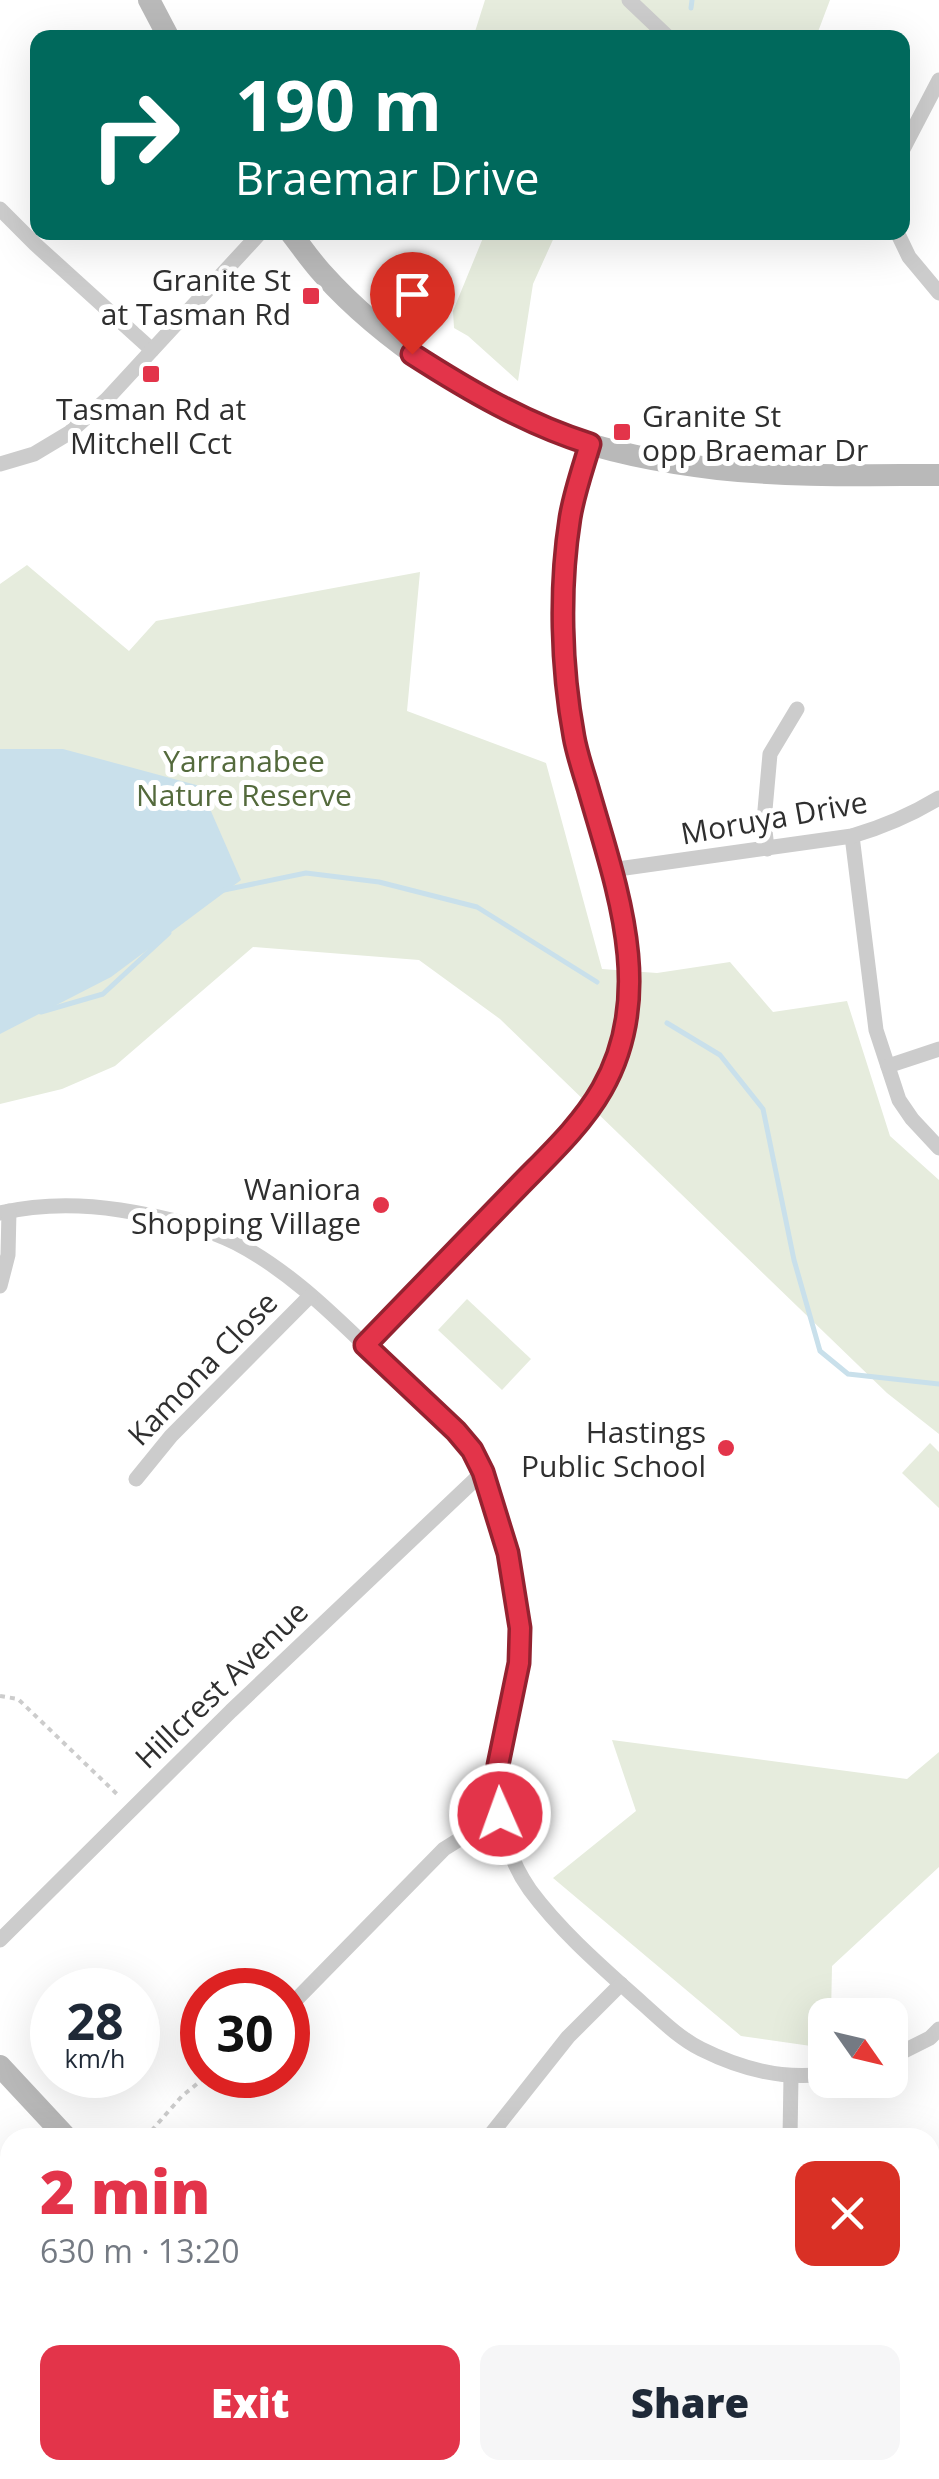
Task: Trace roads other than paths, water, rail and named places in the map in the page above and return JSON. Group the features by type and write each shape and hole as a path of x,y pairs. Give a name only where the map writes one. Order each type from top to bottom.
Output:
{"street":[{"path":"149,0 166,30"},
{"path":"630,0 661,30"},
{"path":"910,136 939,80"},
{"path":"0,209 30,240"},
{"path":"30,240 152,350"},
{"path":"0,464 34,454 69,433 107,399 254,240"},
{"path":"296,240 324,275 412,354 471,391 559,434 658,460 718,469 782,474 939,475"},
{"path":"901,240 908,257 939,293"},
{"path":"365,1345 584,1115 602,1089 624,1036 629,1010 629,952 611,870 574,739 564,634 570,516 590,444"},
{"path":"767,849 764,821 770,754 796,708"},
{"name":"Moruya Drive","path":"611,870 852,836 909,816 939,798"},
{"path":"852,836 876,1030 899,1100 939,1148"},
{"path":"888,1066 939,1050"},
{"path":"0,1286 8,1254 4,1212 34,1207 98,1207 200,1228 236,1244 286,1275 456,1431 483,1472 508,1553 520,1628 519,1663 498,1765 500,1814 507,1845 527,1886 562,1927 621,1984 698,2048 764,2072 808,2075"},
{"name":"Kamona Close","path":"136,1479 183,1424 310,1296"},
{"name":"Hillcrest Avenue","path":"0,1940 131,1808 483,1472"},
{"path":"310,1986 444,1849 500,1814"},
{"path":"496,2128 568,2037 621,1984"},
{"path":"908,2051 936,2039"},
{"path":"0,2066 58,2128"},
{"path":"790,2076 790,2128"}],"water":[{"path":"0,749 63,749 200,786 241,880 111,977 0,1034"}],"waterway":[{"path":"691,8 692,0"},
{"path":"224,890 306,873 379,882 477,907 597,982"},
{"path":"41,1012 103,994 169,933"},
{"path":"667,1023 720,1055 763,1109 794,1260 820,1351 848,1374 939,1384"}],"place":[{"name":"Granite St at Tasman Rd","path":"311,296"},
{"name":"Tasman Rd at Mitchell Cct","path":"151,374"},
{"name":"Granite St opp Braemar Dr","path":"622,432"},
{"name":"Waniora Shopping Village","path":"381,1205"},
{"name":"Hastings Public School","path":"726,1448"}],"park label":[{"name":"Yarranabee Nature Reserve","path":"244,777"}]}
